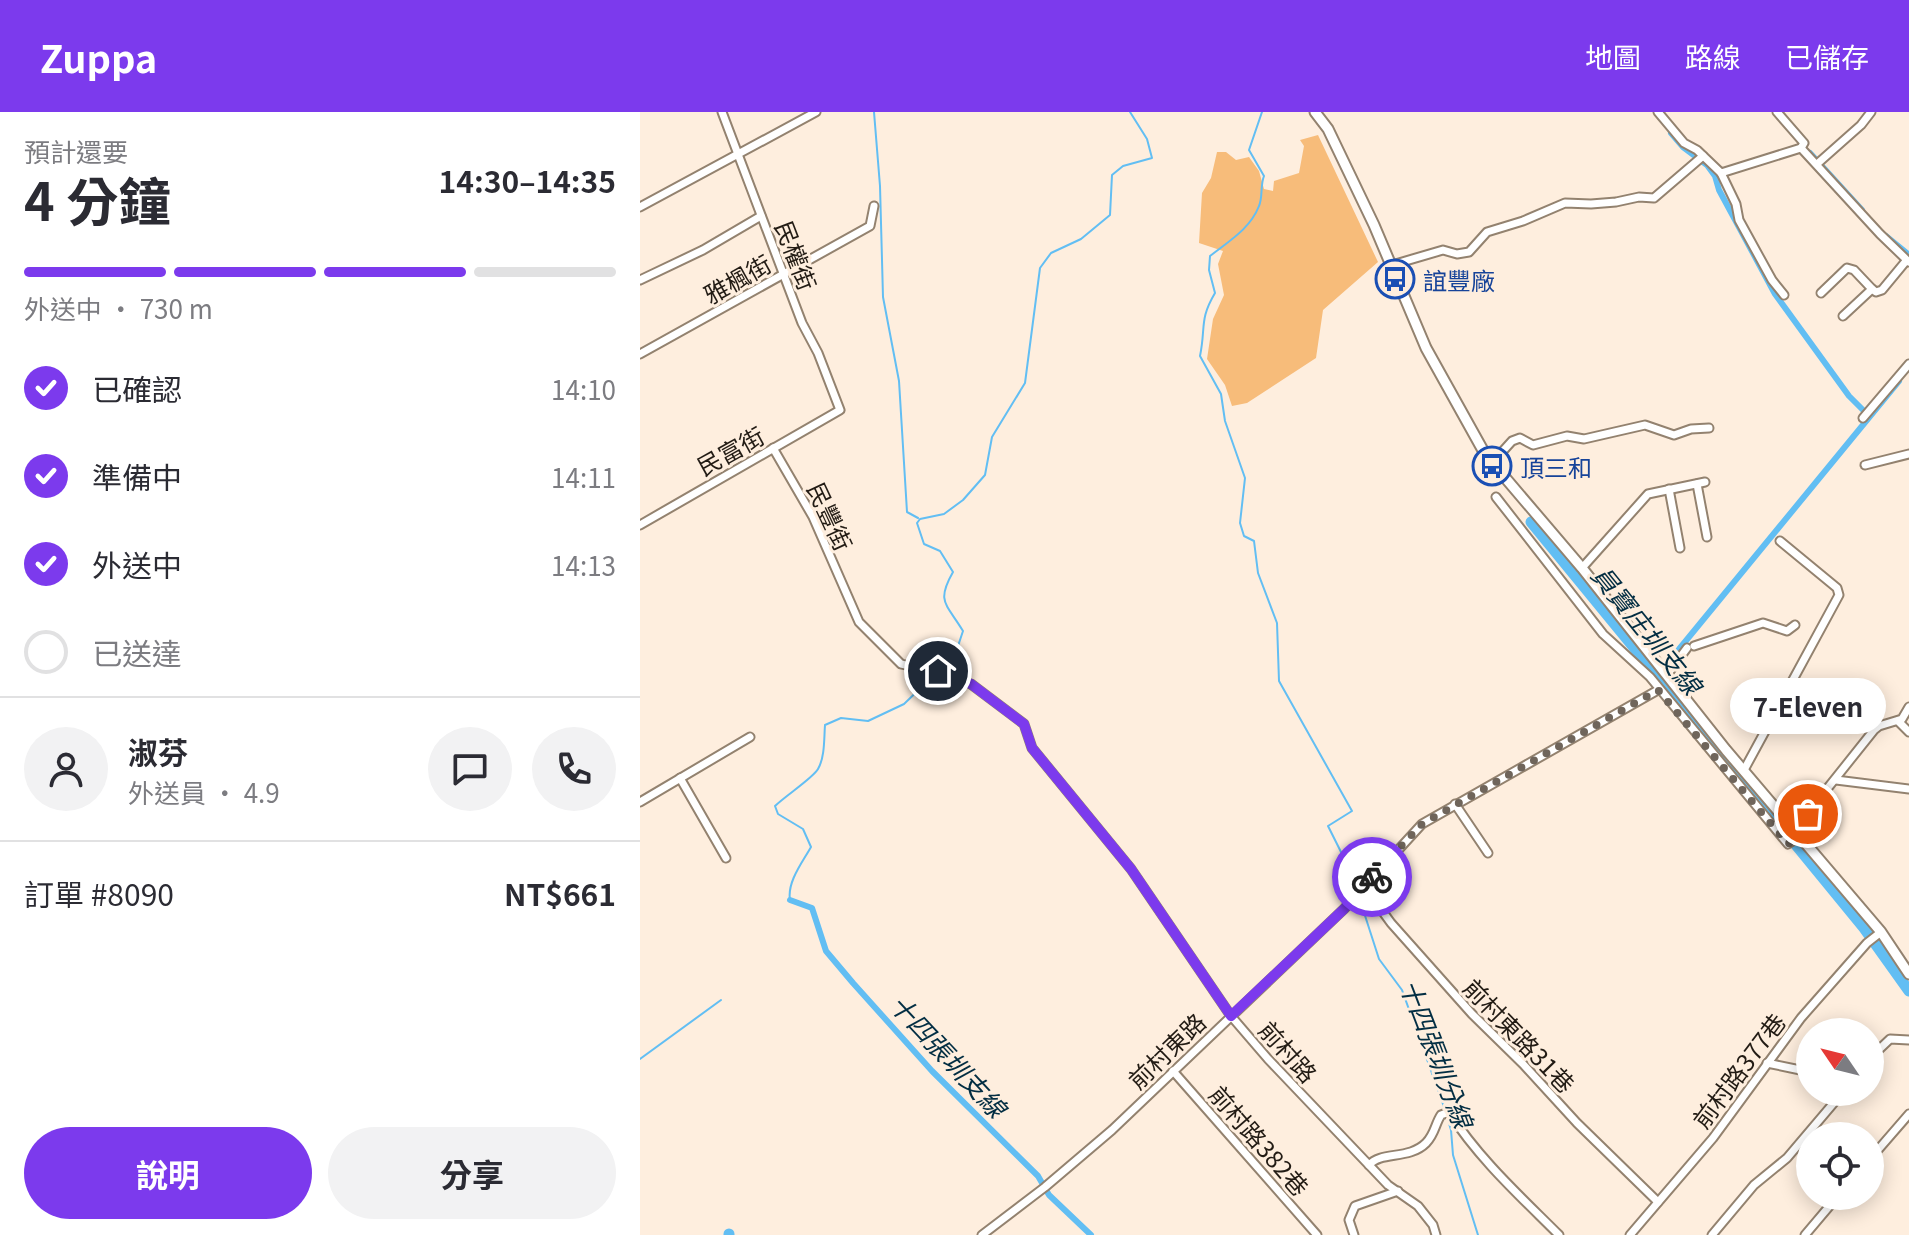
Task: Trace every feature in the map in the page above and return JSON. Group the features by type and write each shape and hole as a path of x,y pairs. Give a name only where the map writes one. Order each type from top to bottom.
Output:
{"street":[{"name":"民權街","path":"722,112 840,410"},
{"path":"640,207 816,112"},
{"path":"1315,112 1328,129 1392,265 1429,355 1492,463 1881,932 1909,974"},
{"path":"1658,112 1684,143 1721,173 1736,204 1739,220 1772,280 1784,295"},
{"path":"1721,173 1801,148 1804,143 1801,138 1777,112"},
{"path":"1817,164 1861,125 1871,112"},
{"path":"1801,148 1908,262 1882,290 1876,292 1854,270 1847,268 1821,293"},
{"path":"1392,265 1447,249 1457,254 1469,252 1487,232 1565,203 1591,204 1639,197 1654,198 1703,156"},
{"name":"雅楓街","path":"640,354 870,226 874,206"},
{"path":"640,280 703,250 761,216"},
{"path":"1843,316 1872,289"},
{"path":"1863,418 1909,364"},
{"name":"民富街","path":"640,525 840,410"},
{"path":"1492,463 1512,441 1520,438 1533,445 1567,436 1584,439 1645,425 1674,435 1691,429 1709,428"},
{"name":"民豐街","path":"773,448 813,517 848,603 859,622 901,664 924,669"},
{"path":"1865,465 1909,454"},
{"path":"1582,568 1648,494 1701,483 1707,537"},
{"path":"1669,489 1680,548"},
{"path":"1496,497 1603,634 1650,677 1788,844 1879,726 1898,721 1909,707"},
{"path":"1744,770 1839,595 1837,588 1780,541"},
{"path":"1667,675 1691,647 1763,623 1787,631 1795,625"},
{"name":"前村路","path":"938,671 971,684 1024,724 1032,748 1131,869 1231,1016 1388,1185 1418,1206 1433,1225 1436,1235"},
{"name":"前村東路","path":"982,1235 1112,1130 1344,909 1422,824 1658,690"},
{"path":"1898,721 1909,732"},
{"path":"640,802 750,737"},
{"path":"680,778 726,858"},
{"path":"1836,780 1909,789"},
{"path":"1455,804 1488,853"},
{"name":"前村東路31巷","path":"1364,886 1391,923 1472,1014 1658,1202"},
{"name":"前村路377巷","path":"1630,1235 1713,1138 1822,994 1867,943 1881,932"},
{"path":"1884,1045 1890,1039 1909,1040"},
{"path":"1767,1063 1796,1069"},
{"name":"前村路382巷","path":"1173,1071 1317,1235"},
{"path":"1712,1235 1754,1185 1787,1158 1831,1106"},
{"path":"1369,1165 1375,1159 1418,1150 1436,1130 1441,1115 1449,1112 1469,1140 1559,1235"},
{"path":"1884,1143 1909,1114"},
{"path":"1354,1235 1349,1220 1355,1206 1398,1191"},
{"path":"1805,1235 1826,1210"}],"shaded area":[{"path":"1318,135 1378,262 1323,310 1316,358 1247,403 1232,406 1225,385 1207,359 1213,319 1224,295 1218,264 1223,251 1199,243 1202,193 1211,178 1217,152 1226,152 1236,160 1249,157 1259,171 1264,189 1273,191 1274,181 1299,173 1304,146 1300,140"}],"waterway":[{"path":"874,112 883,297 899,381 907,512 918,518"},
{"path":"790,900 793,880 811,847 803,829 778,814 775,806 818,769 823,753 825,725 841,718 868,721 904,704 930,679 937,661 958,646 963,631 944,596 953,572 940,551 924,544 917,523 920,519 944,514 963,500 985,475 992,437 1025,383 1040,268 1051,253 1081,239 1110,215 1112,175 1123,166 1152,158 1147,139 1130,112"},
{"name":"十四張圳分線","path":"1262,112 1249,150 1264,176 1260,203 1245,228 1210,256 1209,270 1215,293 1205,317 1200,356 1221,394 1225,421 1245,478 1240,523 1244,536 1254,541 1258,573 1277,623 1279,681 1352,811 1328,826 1357,891"},
{"path":"1671,133 1715,176 1719,190 1775,294 1849,396 1869,416"},
{"path":"1810,153 1862,210"},
{"path":"1886,236 1909,255"},
{"path":"1657,676 1899,381"},
{"name":"員寶庄圳支線","path":"1531,522 1864,928 1909,991"},
{"name":"十四張圳分線","path":"1359,897 1379,959 1402,990 1442,1101 1451,1130 1453,1155 1478,1235"},
{"name":"十四張圳支線","path":"790,900 812,908 826,951 853,983 932,1071 1038,1176 1049,1195 1091,1235"},
{"path":"640,1059 721,1000"}],"way so far":[{"path":"1372,877 1422,824 1443,810 1658,690 1788,844 1800,836 1795,829 1808,814"}],"place":[{"name":"誼豐廠","path":"1395,279"},
{"name":"頂三和","path":"1492,466"},
{"name":"7-Eleven","path":"1808,814"}],"route":[{"path":"938,671 971,684 1024,724 1032,748 1131,869 1231,1016 1344,909 1372,877"}]}
